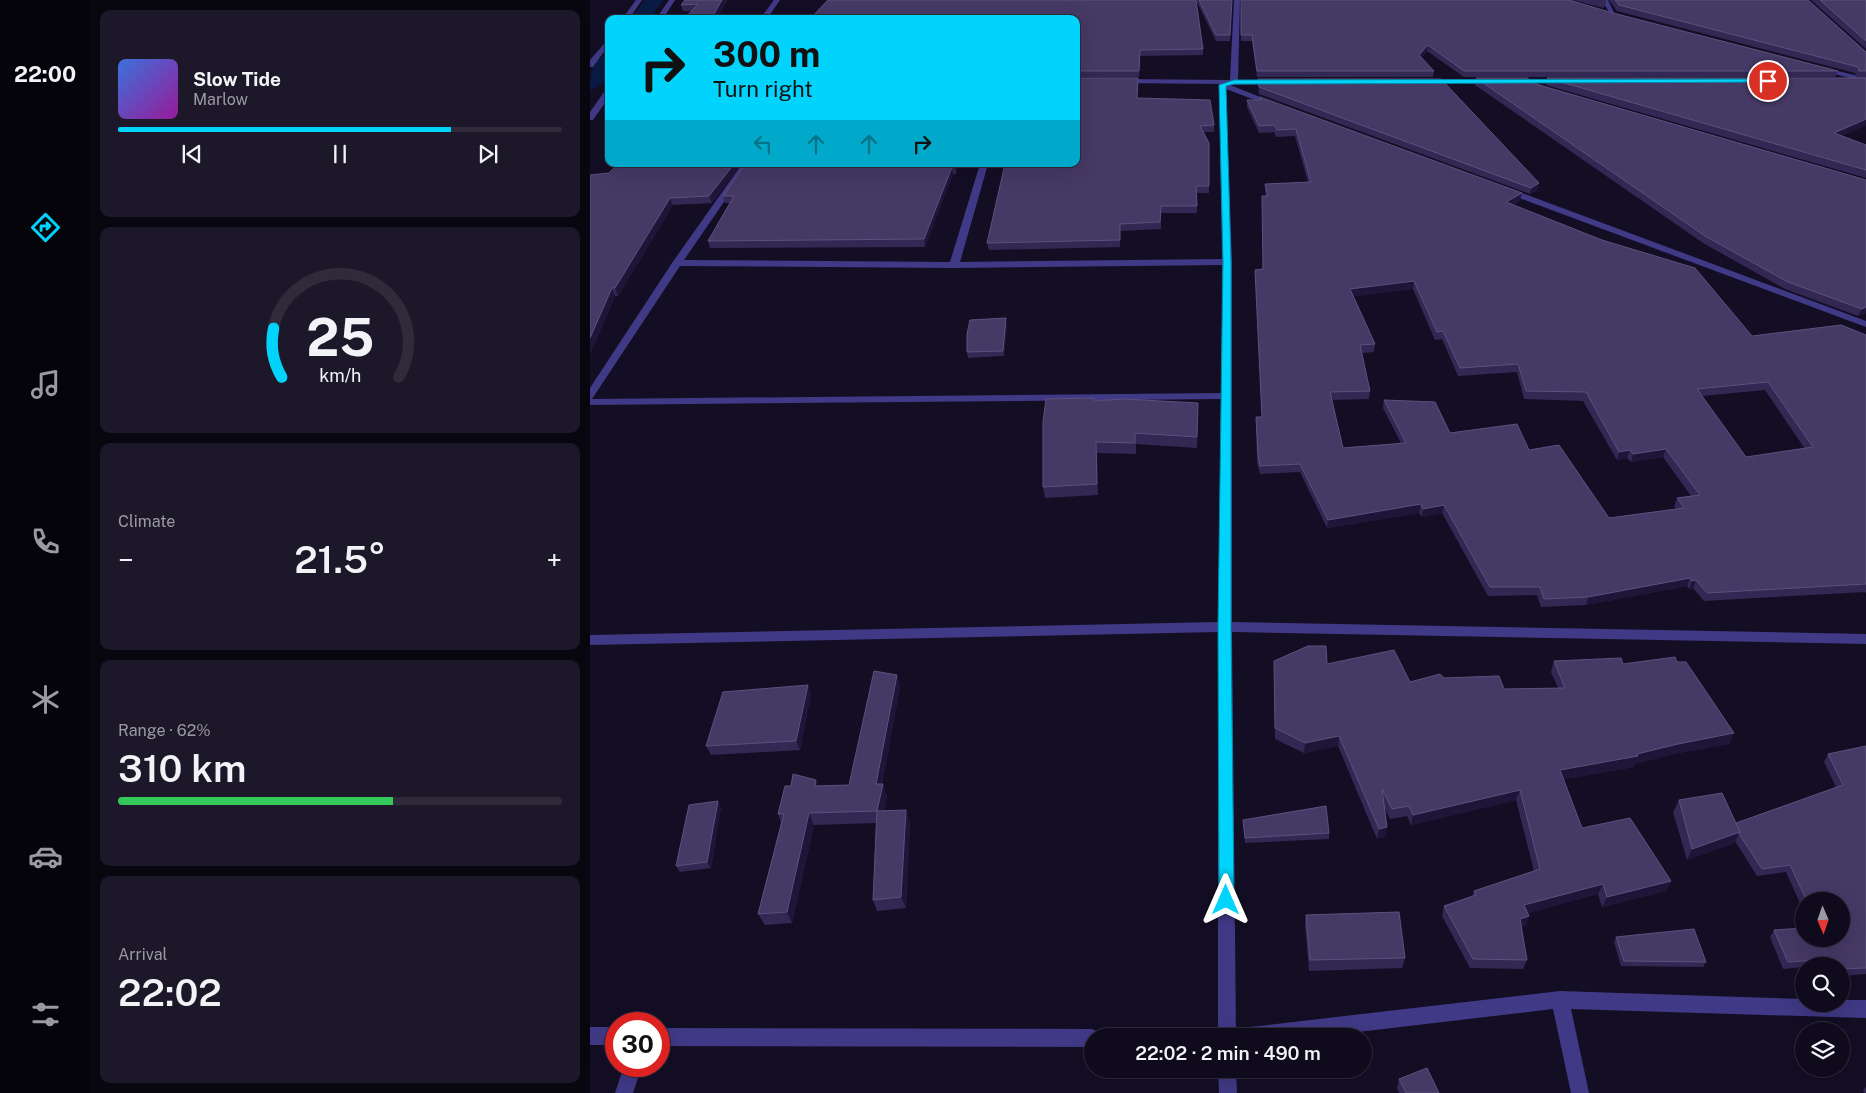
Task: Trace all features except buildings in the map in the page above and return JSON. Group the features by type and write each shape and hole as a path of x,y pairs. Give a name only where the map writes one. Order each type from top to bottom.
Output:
{"street":[{"path":"628,15 639,0"},
{"path":"662,15 672,0"},
{"path":"766,15 778,0"},
{"path":"1234,82 1237,0"},
{"path":"1605,0 1614,16"},
{"path":"1606,14 1624,18"},
{"path":"590,65 605,45"},
{"path":"1812,66 1866,80"},
{"path":"1837,81 1866,80"},
{"path":"1418,81 1497,81"},
{"path":"1507,81 1575,81"},
{"path":"1517,81 1545,90"},
{"path":"1116,82 1283,82"},
{"path":"1222,85 1234,82"},
{"path":"1222,85 1288,109"},
{"path":"1222,85 1227,262 1224,627 1227,1028"},
{"path":"590,118 605,97"},
{"path":"590,396 677,262 744,167"},
{"path":"954,265 983,167"},
{"path":"1493,186 1866,324"},
{"path":"677,262 954,265 1227,262"},
{"path":"590,402 1226,396"},
{"path":"590,640 1224,627 1866,639"},
{"path":"1319,1028 1560,1000 1866,1009"},
{"path":"1560,1000 1580,1093"},
{"path":"590,1036 605,1036"},
{"path":"670,1037 1084,1038"},
{"path":"624,1093 629,1077"},
{"path":"1228,1078 1228,1093"}],"waterway":[{"path":"643,15 654,0"},
{"path":"590,84 605,65"}],"route":[{"path":"1226,900 1224,627 1227,262 1222,85 1234,82 1768,81"}]}
